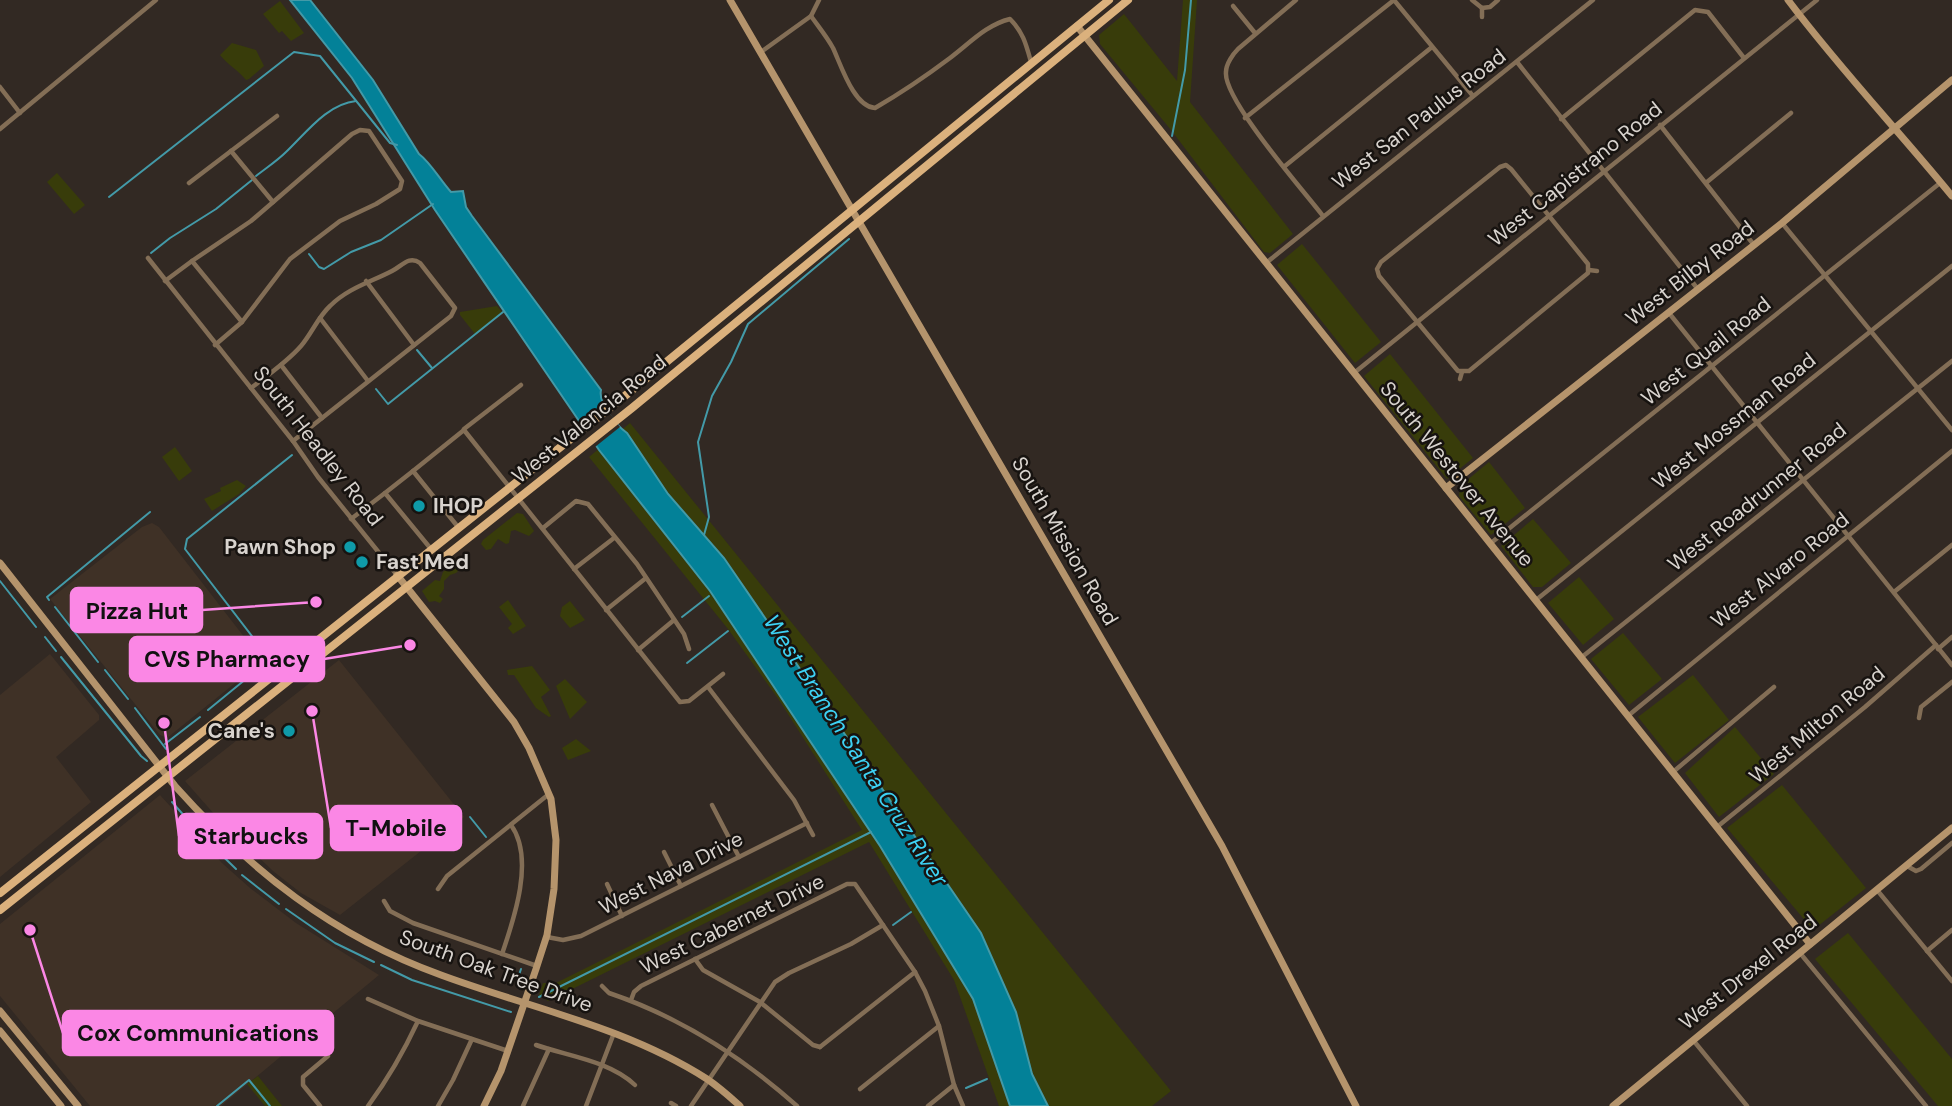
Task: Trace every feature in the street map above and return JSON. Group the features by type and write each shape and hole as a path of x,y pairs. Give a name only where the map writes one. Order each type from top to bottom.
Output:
{"main road":[{"name":"West Valencia Road","path":"0,893 607,410 1109,0"},
{"name":"West Valencia Road","path":"0,910 616,421 1128,0"},
{"path":"268,680 276,691"},
{"path":"55,850 63,860"}],"street":[{"path":"0,129 156,0"},
{"name":"South Mission Road","path":"730,0 1222,846 1356,1106"},
{"path":"760,53 811,16 819,0"},
{"path":"1296,0 1255,33 1233,55 1225,73 1230,92 1245,118 1323,216"},
{"path":"1245,118 1394,0 1473,96"},
{"path":"1472,0 1482,8 1490,7 1498,0"},
{"name":"West San Paulus Road","path":"1265,263 1593,0"},
{"path":"1788,0 1872,104 1952,196"},
{"name":"West Capistrano Road","path":"1353,374 1817,0"},
{"path":"1233,6 1255,33"},
{"path":"1482,8 1482,17"},
{"path":"1561,119 1688,14 1701,9 1708,12 1744,58"},
{"path":"811,16 832,48 845,76 863,104 869,108 875,108 929,74 999,21 1010,19 1019,29 1025,38 1031,63"},
{"name":"South Westover Avenue","path":"1077,26 1810,944"},
{"path":"1285,166 1432,47"},
{"path":"1517,62 1698,288"},
{"name":"West Bilby Road","path":"1446,488 1782,223 1952,80"},
{"path":"0,87 20,113"},
{"path":"1707,182 1791,113"},
{"path":"189,183 277,116"},
{"path":"1660,125 1754,245"},
{"path":"165,281 241,229 352,134 360,130 369,131 402,181 400,189 340,221 290,259 242,322 215,345"},
{"path":"231,151 273,202"},
{"path":"1506,158 1506,165 1588,264 1589,270 1586,277 1469,371 1461,372 1454,369 1377,275 1377,269 1381,262 1506,165"},
{"name":"West Quail Road","path":"1490,544 1941,183"},
{"path":"1782,223 1952,430"},
{"name":"South Headley Road","path":"148,257 293,441 317,477 514,723 529,748 549,794 555,820 556,841 554,890 546,937 508,1051 484,1106"},
{"path":"251,388 301,346 331,304 366,281 413,259 420,262 455,308 451,316 293,441"},
{"path":"192,261 242,322"},
{"name":"West Mossman Road","path":"1536,601 1952,266"},
{"path":"1371,268 1377,269"},
{"path":"1589,270 1597,271"},
{"path":"366,281 414,345"},
{"path":"1668,312 1952,666"},
{"path":"320,318 369,381"},
{"name":"West Roadrunner Road","path":"1581,657 1952,361"},
{"path":"281,365 322,418"},
{"path":"1460,379 1461,372"},
{"path":"351,519 522,385"},
{"path":"464,429 678,701 684,703 723,674"},
{"name":"West Alvaro Road","path":"1629,715 1952,451"},
{"path":"412,471 458,527"},
{"path":"385,492 431,549"},
{"path":"543,528 575,502 582,500 588,504 646,578 684,634 689,649"},
{"path":"574,569 614,538"},
{"path":"1894,592 1952,545"},
{"name":"South Oak Tree Drive","path":"0,563 160,766 206,820 248,861 291,896 362,940 439,975 614,1033 677,1061 710,1080 740,1106"},
{"path":"606,610 646,578"},
{"path":"638,650 674,620"},
{"name":"West Milton Road","path":"1717,827 1952,637"},
{"path":"1919,718 1922,707 1952,682"},
{"path":"708,687 767,762 813,835"},
{"path":"1673,772 1774,687"},
{"path":"438,889 447,876 549,794"},
{"path":"712,805 739,857"},
{"name":"West Nava Drive","path":"546,937 573,939 807,823"},
{"path":"502,954 515,916 520,886 521,841 511,825"},
{"name":"West Drexel Road","path":"1613,1106 1952,828"},
{"name":"West Drexel Road","path":"1906,866 1916,871 1921,869 1952,843"},
{"path":"664,852 681,886"},
{"name":"West Cabernet Drive","path":"631,1000 637,989 847,884 854,883 859,887 883,925"},
{"path":"607,884 622,916"},
{"path":"1877,889 1952,981"},
{"path":"384,901 390,911 412,923 537,966"},
{"path":"691,1106 775,982 883,925 915,972 939,1026 954,1085 963,1106"},
{"path":"1927,951 1952,930"},
{"path":"1800,953 1926,1106"},
{"path":"695,959 703,970 760,1002 820,1049 915,972"},
{"path":"602,986 609,993 689,1026 762,1074 797,1106"},
{"path":"368,999 418,1021 508,1051"},
{"path":"0,1011 78,1106"},
{"path":"368,1106 405,1048 418,1021"},
{"path":"860,1089 939,1026"},
{"path":"0,1031 61,1106"},
{"path":"586,1106 614,1033"},
{"path":"438,1106 472,1039"},
{"path":"1693,1040 1747,1106"},
{"path":"536,1045 603,1066 626,1077 635,1085"},
{"path":"523,1106 549,1049"},
{"path":"320,1106 303,1085 303,1077 328,1056"},
{"path":"928,1106 954,1085"}],"shaded area":[{"path":"152,523 159,527 259,656 255,667 167,738 160,735 50,599 142,527"},
{"path":"50,654 99,715 99,720 56,757 91,802 0,877 0,695"},
{"path":"339,660 464,817 340,915 301,893 273,871 215,815 185,781"},
{"path":"160,795 222,863 250,888 296,923 379,975 221,1106 90,1106 0,996 0,924"}],"green space":[{"path":"1183,0 1197,0 1190,102 1293,234 1270,253 1264,252 1171,130 1100,44 1099,35 1124,14 1177,81"},
{"path":"280,1 304,33 291,41 282,31 279,33 263,14"},
{"path":"232,43 256,50 264,66 249,79 246,80 220,55"},
{"path":"57,173 85,205 74,214 47,182"},
{"path":"1302,244 1381,342 1355,363 1277,265"},
{"path":"497,306 502,312 475,334 460,315 460,312"},
{"path":"1390,354 1473,458 1447,479 1364,376"},
{"path":"630,423 1171,1091 1152,1106 999,1106 954,980 869,842 548,1001 539,995 543,983 556,983 862,830 779,700 728,629 589,457"},
{"path":"175,447 192,471 179,481 162,457"},
{"path":"1489,462 1525,508 1491,535 1459,496 1460,486"},
{"path":"237,480 246,486 239,494 212,511 204,499"},
{"path":"517,513 523,514 534,531 529,536 511,531 509,543 498,539 491,549 486,550 481,544 483,540"},
{"path":"1533,519 1571,563 1542,587 1533,587 1501,546"},
{"path":"467,555 458,566 459,570 444,581 444,589 439,596 443,599 440,603 429,602 422,591 435,580 440,581 443,572 455,567 456,561 460,561"},
{"path":"1579,577 1614,619 1583,645 1548,603"},
{"path":"508,600 526,626 513,634 508,628 512,624 499,607"},
{"path":"570,601 585,620 570,628 560,616 562,607"},
{"path":"1623,633 1662,679 1629,705 1591,659"},
{"path":"532,666 550,690 541,697 551,716 549,717 536,708 514,675 508,675 507,670"},
{"path":"1693,675 1729,720 1675,763 1638,717"},
{"path":"565,679 587,702 570,719 556,686"},
{"path":"1735,727 1774,774 1719,817 1685,773"},
{"path":"576,739 591,751 568,760 562,748"},
{"path":"1782,785 1866,888 1813,930 1727,828"},
{"path":"1848,933 1952,1059 1952,1106 1938,1106 1815,959"},
{"path":"258,1076 282,1106 265,1106 247,1084"}],"water":[{"name":"West Branch Santa Cruz River","path":"290,0 310,0 373,80 419,154 451,192 463,191 466,207 472,216 601,390 602,402 609,414 627,433 668,494 724,558 981,933 1016,1012 1032,1074 1048,1106 1010,1106 973,999 880,846 710,591 599,450 435,210 352,78"}],"pier":[{"path":"603,404 620,427 595,447 578,424"}],"waterway":[{"path":"1172,136 1185,70 1191,0"},
{"path":"109,197 294,52 320,56 390,143 397,145"},
{"path":"256,176 283,155 326,113 345,103 356,101"},
{"path":"151,253 216,209 252,180"},
{"path":"309,254 319,267 324,269 351,252 381,240 433,204"},
{"path":"704,535 709,517 698,442 712,396 748,324 849,239"},
{"path":"376,389 388,404 503,312"},
{"path":"417,350 432,368"},
{"path":"267,661 268,657 185,549 187,539 292,455"},
{"path":"49,600 47,597 150,512"},
{"path":"0,581 36,627"},
{"path":"682,617 709,596"},
{"path":"55,607 98,662"},
{"path":"687,663 728,631"},
{"path":"45,637 56,651"},
{"path":"61,657 147,761"},
{"path":"105,670 128,699"},
{"path":"208,710 257,670"},
{"path":"135,708 166,749"},
{"path":"165,744 200,717"},
{"path":"172,802 194,827"},
{"path":"470,817 486,837"},
{"path":"539,997 871,832"},
{"path":"200,834 236,869"},
{"path":"242,875 279,904"},
{"path":"286,909 335,943 374,962"},
{"path":"893,925 911,912"},
{"path":"381,965 412,980 511,1012"},
{"path":"521,969 519,975 522,986"},
{"path":"966,1088 987,1079"},
{"path":"217,1106 249,1080 270,1106"}],"place":[{"name":"IHOP","path":"419,506"},
{"name":"Pawn Shop","path":"350,547"},
{"name":"Fast Med","path":"362,562"},
{"name":"Pizza Hut","path":"316,602"},
{"name":"CVS Pharmacy","path":"410,645"},
{"name":"T-Mobile","path":"312,711"},
{"name":"Starbucks","path":"164,723"},
{"name":"Cane's","path":"289,731"},
{"name":"Cox Communications","path":"30,930"}]}
